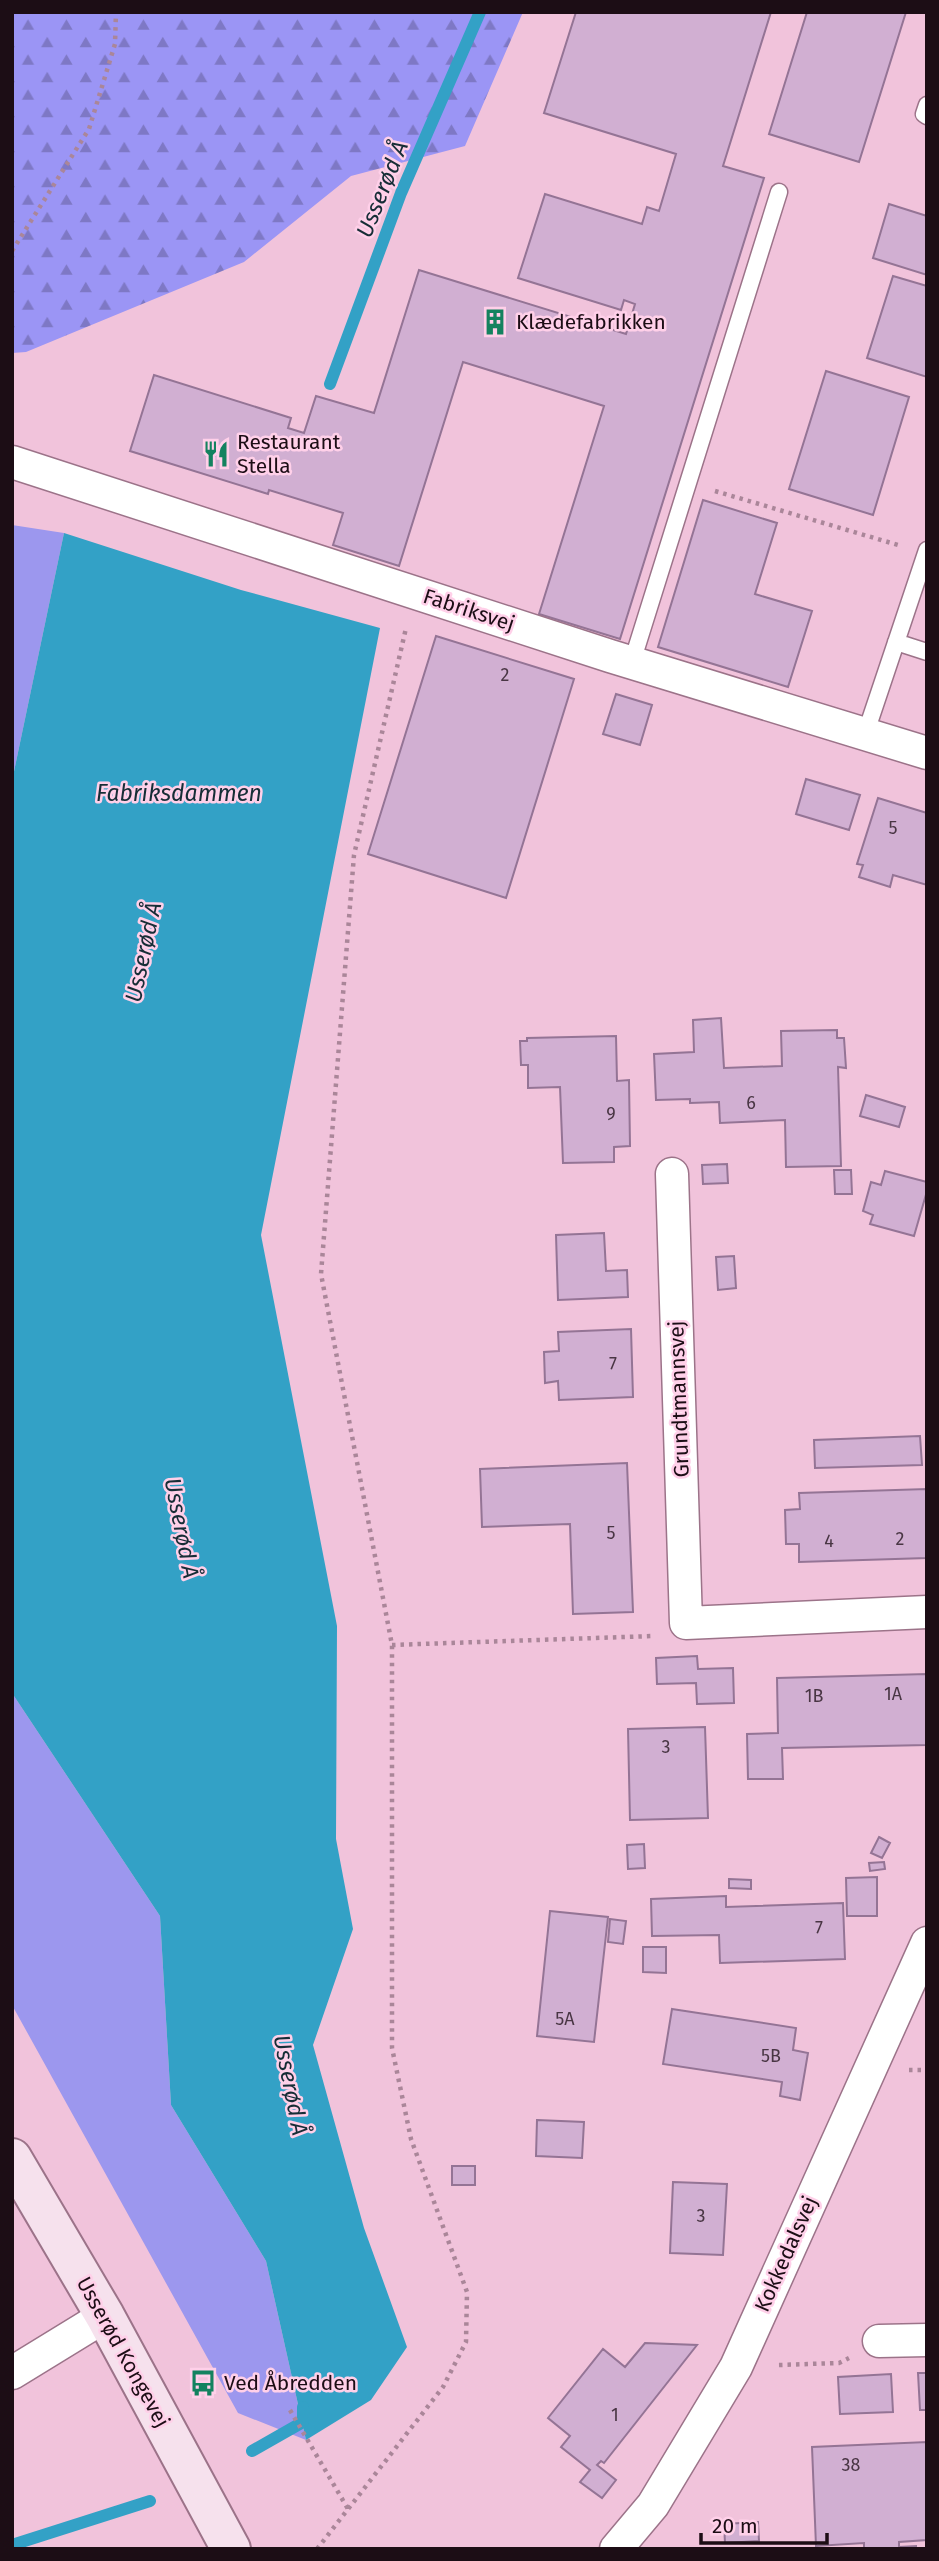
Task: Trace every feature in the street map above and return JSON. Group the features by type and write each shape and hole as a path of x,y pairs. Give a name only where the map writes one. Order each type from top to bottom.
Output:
{"main road":[{"name":"Usserød Kongevej","path":"12,2158 105,2316 231,2549"}],"street":[{"name":"Fabriksvej","path":"12,462 414,593 927,753"},
{"name":"Grundtmannsvej","path":"672,1174 686,1623"},
{"path":"686,1623 927,1612"},
{"name":"Kokkedalsvej","path":"616,2549 653,2505 736,2367 927,1943"},
{"path":"12,2373 105,2316"},
{"path":"879,2342 927,2340"}],"lane":[{"path":"927,105 924,114 927,116"},
{"path":"632,662 779,192"},
{"path":"865,734 926,551"},
{"path":"896,642 927,652"}],"path":[{"path":"12,251 89,129 115,44 116,12"},
{"path":"688,483 926,551"},
{"path":"317,2549 443,2387 466,2342 467,2292 411,2140 392,2048 392,1646 321,1274 354,855 414,593"},
{"path":"392,1646 660,1636 686,1623"},
{"path":"736,2367 839,2363 879,2342"},
{"path":"290,2410 348,2509"}],"green space":[{"path":"12,12 523,12 465,146 351,176 244,262 26,352 12,353"}],"shaded area":[{"path":"12,525 64,533 12,781"},
{"path":"12,1693 160,1916 171,2105 266,2261 306,2440 238,2413 12,2005"}],"water":[{"name":"Fabriksdammen","path":"64,533 241,590 380,628 261,1235 337,1626 336,1839 353,1929 313,2045 364,2228 407,2347 371,2400 306,2440 266,2261 171,2105 160,1916 12,1693 12,781"}],"building":[{"name":"Klædefabrikken","path":"576,12 771,12 723,166 764,178 620,639 539,614 604,406 463,362 399,566 333,545 343,513 269,490 268,494 130,451 154,375 291,418 288,428 304,433 316,396 374,413 419,270 626,334 635,304 624,300 621,310 518,278 545,194 642,224 647,207 659,211 676,154 544,113"},
{"path":"807,12 906,12 859,162 769,134"},
{"path":"889,204 927,216 927,275 873,258"},
{"path":"893,276 927,286 927,377 867,358"},
{"path":"826,371 909,397 873,515 789,489"},
{"path":"703,500 777,523 755,594 812,611 788,687 658,647"},
{"path":"436,636 574,679 506,898 368,854"},
{"path":"616,694 652,705 640,745 603,734"},
{"path":"806,779 860,795 849,830 796,814"},
{"path":"878,798 927,813 927,885 893,875 890,887 859,877 863,865 857,864"},
{"path":"721,1018 724,1068 782,1066 781,1031 837,1030 837,1038 844,1038 846,1068 838,1067 841,1166 786,1167 785,1120 720,1123 719,1102 656,1100 654,1054 694,1052 693,1020"},
{"path":"616,1036 617,1081 629,1080 630,1146 614,1147 614,1162 563,1163 560,1087 528,1088 528,1065 521,1065 520,1041 527,1041 527,1038"},
{"path":"866,1095 905,1107 899,1127 860,1116"},
{"path":"727,1164 728,1183 703,1184 702,1165"},
{"path":"834,1170 851,1170 852,1194 835,1194"},
{"path":"885,1171 927,1182 927,1191 914,1236 870,1224 873,1215 863,1211 871,1182 881,1185"},
{"path":"604,1233 606,1271 627,1270 628,1297 558,1300 556,1235"},
{"path":"734,1256 736,1288 718,1290 716,1257"},
{"path":"631,1329 633,1397 559,1400 558,1381 545,1383 544,1352 559,1351 558,1332"},
{"path":"920,1436 922,1465 815,1468 814,1440"},
{"path":"627,1463 633,1612 573,1614 570,1524 482,1527 480,1469"},
{"path":"927,1489 927,1558 799,1562 799,1544 786,1544 785,1510 800,1509 799,1493"},
{"path":"697,1656 698,1669 733,1668 734,1703 697,1704 696,1683 657,1684 656,1658"},
{"path":"927,1674 927,1745 782,1748 783,1779 748,1779 747,1734 778,1733 777,1678"},
{"path":"705,1727 708,1818 630,1820 628,1729"},
{"path":"879,1837 890,1843 882,1858 871,1853"},
{"path":"644,1844 645,1868 628,1869 627,1845"},
{"path":"884,1862 885,1869 870,1871 869,1863"},
{"path":"877,1877 877,1916 847,1916 846,1878"},
{"path":"729,1879 751,1880 751,1889 729,1888"},
{"path":"726,1896 726,1907 843,1903 845,1959 720,1963 719,1935 652,1936 651,1899"},
{"path":"550,1911 608,1917 594,2042 537,2036"},
{"path":"610,1919 626,1921 623,1944 608,1942"},
{"path":"643,1947 666,1947 666,1973 643,1972"},
{"path":"672,2009 796,2028 793,2050 808,2053 800,2100 780,2096 782,2082 663,2064"},
{"path":"537,2120 584,2122 582,2158 536,2156"},
{"path":"452,2166 475,2166 475,2185 452,2185"},
{"path":"673,2182 727,2184 723,2255 670,2253"},
{"path":"645,2343 697,2345 604,2463 601,2461 597,2465 616,2480 602,2498 580,2482 590,2470 561,2447 570,2436 548,2418 603,2349 625,2367"},
{"path":"918,2373 927,2373 927,2410 920,2410"},
{"path":"891,2374 893,2412 840,2414 838,2377"},
{"path":"927,2442 927,2540 899,2542 899,2547 916,2546 916,2549 864,2549 864,2543 816,2546 812,2447"},
{"path":"758,2522 759,2541 725,2543 724,2524"}],"waterway":[{"name":"Usserød Å","path":"330,384 401,193 480,12"},
{"name":"Usserød Å","path":"252,2451 303,2422 303,2407"},
{"name":"Usserød Å","path":"12,2545 150,2501"}],"place":[{"name":"Klædefabrikken","path":"495,322"},
{"name":"Restaurant Stella","path":"216,454"},
{"name":"Ved Åbredden","path":"203,2383"}]}
